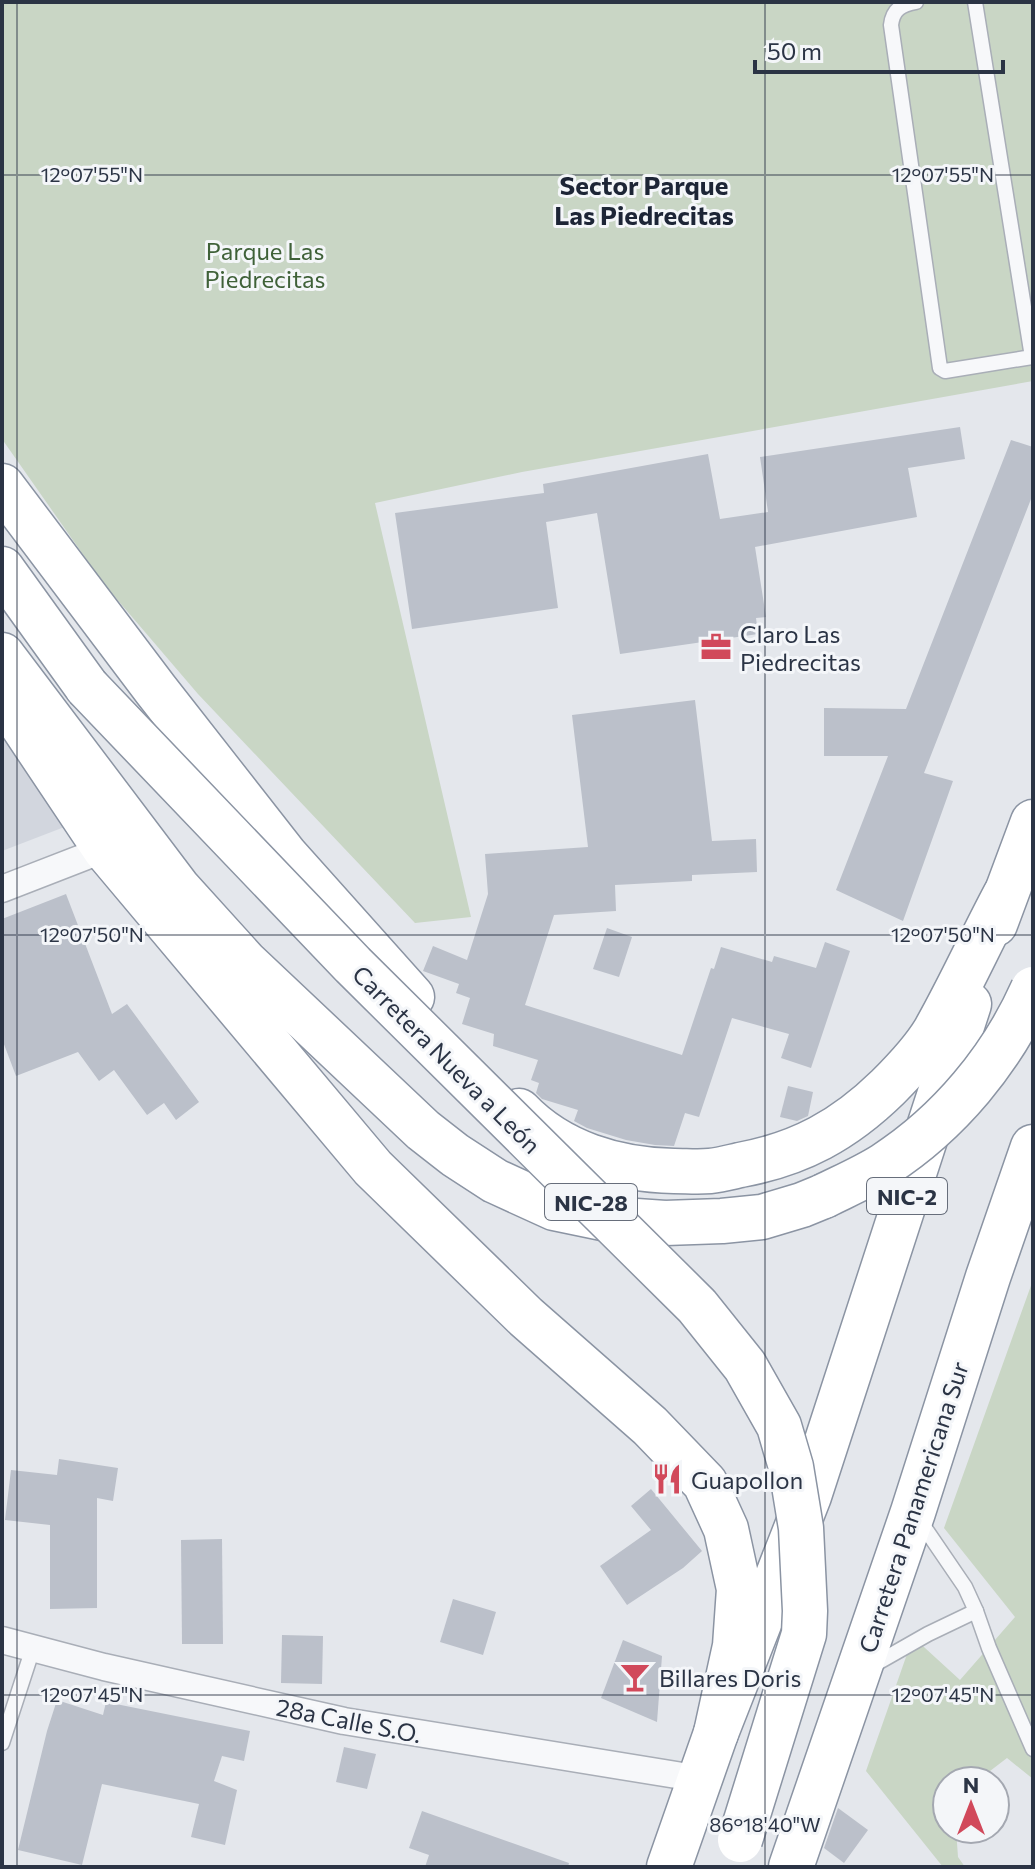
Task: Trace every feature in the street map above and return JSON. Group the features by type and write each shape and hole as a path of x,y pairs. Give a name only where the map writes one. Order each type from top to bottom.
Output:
{"highway":[{"path":"2,486 286,856 425,1012 527,1119 559,1142 590,1157 644,1170 711,1171 772,1159 833,1131 869,1106 934,1033 1005,895"},
{"name":"Carretera Nueva a León","path":"2,569 87,687 353,965 697,1306 745,1366 779,1426 791,1467 801,1528 804,1634 732,1867"},
{"path":"2,655 178,888 245,962 423,1130 495,1181 554,1208 607,1219 665,1223 722,1221 762,1217 802,1205 857,1181 918,1141 958,1102 992,1060 1033,989"},
{"path":"2,695 105,849 373,1168 526,1317 650,1426 705,1483 726,1529 739,1589 735,1646 716,1733"},
{"name":"NIC-2","path":"669,1867 716,1733 809,1496 1005,895 1033,822"},
{"name":"Carretera Panamericana Sur","path":"791,1867 913,1512 1033,1147"}],"street":[{"path":"2,889 105,849"},
{"name":"28a Calle S.O.","path":"2,1640 104,1667 344,1721 701,1779"}],"lane":[{"path":"916,2 902,5 892,15 891,25 940,368 945,371 1032,356 975,2"},
{"path":"913,1512 965,1587 1033,1749"},
{"path":"858,1674 976,1611"},
{"path":"2,1743 33,1648"}],"shaded area":[{"path":"2,732 67,826 2,851"}],"green space":[{"name":"Parque Las Piedrecitas","path":"2,2 1033,2 1033,381 522,472 375,503 471,917 415,923 198,694 103,583 2,439"},
{"path":"1033,1280 1033,1779 1007,1758 998,1765 931,1765 931,1845 957,1845 958,1857 965,1867 943,1867 866,1771 913,1637 960,1680 1015,1617 944,1528"}],"building":[{"path":"960,427 965,459 908,468 917,517 755,547 766,617 756,618 758,634 620,654 597,513 546,522 558,608 412,629 395,513 544,493 543,484 708,454 720,519 768,512 760,457"},
{"path":"1011,440 1033,447 1033,494 924,773 953,781 903,921 836,890 888,756 824,756 824,708 906,709"},
{"path":"695,700 712,841 756,839 757,872 692,875 692,881 615,885 616,911 554,915 525,1005 682,1055 721,947 772,962 774,956 816,968 825,942 850,951 811,1068 781,1058 789,1034 732,1018 699,1117 685,1113 674,1146 655,1145 587,1128 574,1121 578,1110 542,1099 536,1093 539,1083 531,1080 538,1060 493,1046 494,1034 462,1024 470,998 456,993 459,984 423,971 433,946 467,960 488,894 485,854 588,847 572,715"},
{"path":"66,894 112,1014 127,1004 199,1102 176,1120 164,1103 147,1115 114,1070 99,1081 78,1052 16,1076 2,1039 2,919"},
{"path":"607,928 632,937 619,977 593,969"},
{"path":"788,1086 813,1092 808,1116 797,1121 780,1117"},
{"path":"59,1459 118,1468 113,1501 97,1498 97,1608 50,1609 50,1525 5,1520 11,1470 57,1475"},
{"path":"651,1489 702,1551 683,1568 627,1605 600,1566 651,1530 631,1506"},
{"path":"222,1539 223,1644 182,1644 181,1540"},
{"path":"453,1599 496,1612 483,1655 440,1642"},
{"path":"282,1635 323,1636 322,1684 281,1683"},
{"name":"Billares Doris","path":"623,1640 662,1656 657,1722 601,1698"},
{"path":"57,1700 103,1715 106,1702 250,1731 244,1761 222,1756 214,1781 237,1790 225,1845 191,1837 199,1804 102,1784 82,1865 18,1850"},
{"path":"344,1747 376,1754 367,1789 336,1782"},
{"path":"838,1808 868,1830 844,1863 824,1848"},
{"path":"422,1811 569,1863 568,1867 425,1867 429,1855 409,1848"}],"place":[{"name":"Claro Las Piedrecitas","path":"716,647"},
{"name":"Guapollon","path":"667,1479"},
{"name":"Billares Doris","path":"635,1677"}],"district":[{"name":"Sector Parque Las Piedrecitas","path":"644,199"}]}
